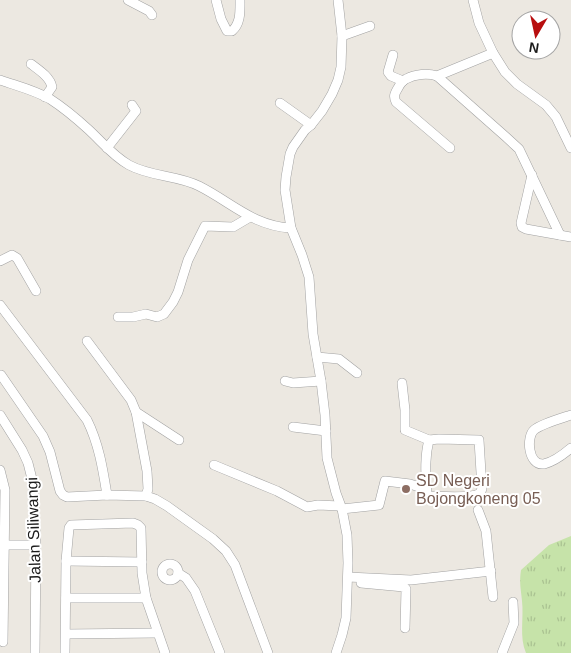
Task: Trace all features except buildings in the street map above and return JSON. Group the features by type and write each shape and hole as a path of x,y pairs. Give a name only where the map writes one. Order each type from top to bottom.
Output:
{"street":[{"path":"128,0 149,11 152,15"},
{"path":"216,0 221,19 227,31 232,31 237,27 240,14 240,0"},
{"path":"336,653 346,618 348,552 341,507 327,458 326,431 321,381 313,334 309,277 291,228 285,190 290,154 293,147 328,101 338,80 341,67 342,36 338,0"},
{"path":"473,0 478,22 493,53 505,72 517,84 546,105 556,117 571,148"},
{"path":"342,36 370,26"},
{"path":"437,76 493,53"},
{"path":"393,55 388,72 391,76 403,81"},
{"path":"31,64 50,80 52,84 45,97"},
{"path":"450,148 396,102 394,98 395,93 407,78 429,74 437,76 519,149 560,235"},
{"path":"0,80 29,89 64,109 127,164 198,185 250,217 263,223 291,228"},
{"path":"280,103 311,125"},
{"path":"107,148 136,111 132,105"},
{"path":"532,175 521,223 522,227 571,237"},
{"path":"118,317 146,314 157,317 164,314 178,292 188,260 205,226 233,227 250,217"},
{"path":"0,261 12,255 17,258 36,291"},
{"path":"0,305 88,420 101,459 107,495"},
{"path":"87,341 131,400 136,412 147,471 148,489 146,496"},
{"path":"317,357 337,358 357,373"},
{"path":"1,375 43,436 50,452 60,491 63,495 67,497 146,496 156,499 213,538 226,551 235,565 268,653"},
{"path":"284,380 293,383 321,381"},
{"path":"402,383 405,410 404,430 429,440 478,440 482,489 479,493 460,497 427,496"},
{"path":"136,412 179,440"},
{"name":"Jalan Siliwangi","path":"0,415 14,435 31,472 36,544 35,653"},
{"path":"571,415 536,427 531,433 530,441 532,458 535,462 543,464 562,456 571,448"},
{"path":"293,427 326,431"},
{"path":"427,496 425,468 429,440"},
{"path":"214,466 277,491 307,507 318,505 341,507 379,505 385,481 410,484 422,488 427,496"},
{"path":"0,470 4,545 2,564 2,638"},
{"path":"478,510 486,531 493,596"},
{"path":"66,653 68,528 71,525 133,523 138,524 141,528 143,583 146,598 165,653"},
{"path":"4,545 36,544"},
{"path":"66,560 142,562"},
{"path":"348,580 412,580 491,572"},
{"path":"178,573 186,578 195,591 220,653"},
{"path":"348,580 404,587 406,589 405,628"},
{"path":"66,598 146,598"},
{"path":"502,653 514,623 513,602"},
{"path":"66,634 158,633"}],"green space":[{"path":"571,536 571,653 526,653 522,634 521,570 549,545"}],"place":[{"name":"SD Negeri Bojongkoneng 05","path":"406,489"}]}
